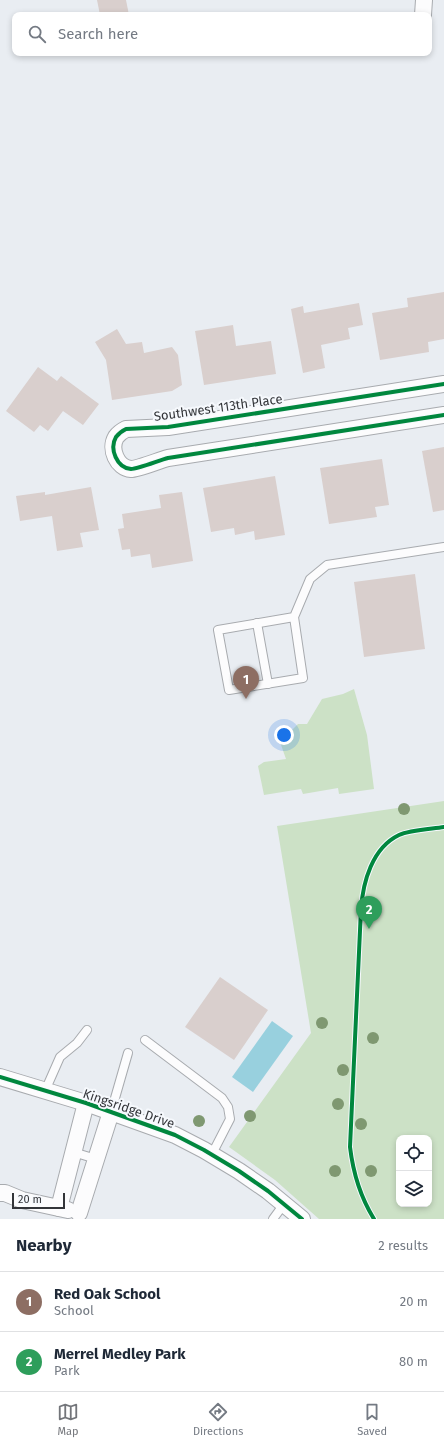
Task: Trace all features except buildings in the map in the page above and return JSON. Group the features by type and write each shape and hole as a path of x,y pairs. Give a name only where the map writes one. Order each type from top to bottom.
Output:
{"street":[{"path":"423,12 424,0"},
{"name":"Southwest 113th Place","path":"444,384 168,427 126,429 116,438 115,453 120,464 127,468 133,469 168,458 444,415"},
{"name":"Kingsridge Drive","path":"0,1077 86,1103 175,1135 212,1154 240,1171 302,1219"},
{"path":"59,1208 86,1103"},
{"path":"0,1193 5,1193 22,1200 59,1208 83,1216 96,1159 112,1112"}],"lane":[{"path":"294,617 218,630 229,690 303,678 294,617 310,579 327,566 444,547"},
{"path":"258,623 268,684"},
{"path":"46,1091 60,1057 77,1043 87,1030"},
{"path":"145,1040 222,1098 228,1107 230,1119 212,1154"},
{"path":"112,1112 128,1053"},
{"path":"73,1152 96,1159"},
{"path":"273,1219 284,1204"}],"green space":[{"path":"354,689 367,735 374,789 339,794 338,788 303,794 301,789 264,795 258,766 264,762 286,759 280,742 298,724 307,724 322,699 343,694"},
{"path":"444,801 444,1219 319,1219 275,1180 229,1147 311,1033 277,826"}],"water":[{"path":"272,1021 293,1036 253,1092 232,1077"}],"cycle path":[{"path":"444,384 168,427 126,429 116,437 113,447 118,462 126,468 131,469 139,468 168,458 444,415"},
{"path":"374,1219 369,1211 358,1184 350,1147 362,899 367,877 382,848 399,835 409,832 444,827"},
{"path":"0,1077 86,1103 175,1135 239,1171 268,1191 302,1219"}],"place":[{"name":"Red Oak School","path":"246,699"},
{"name":"Merrel Medley Park","path":"369,929"}]}
